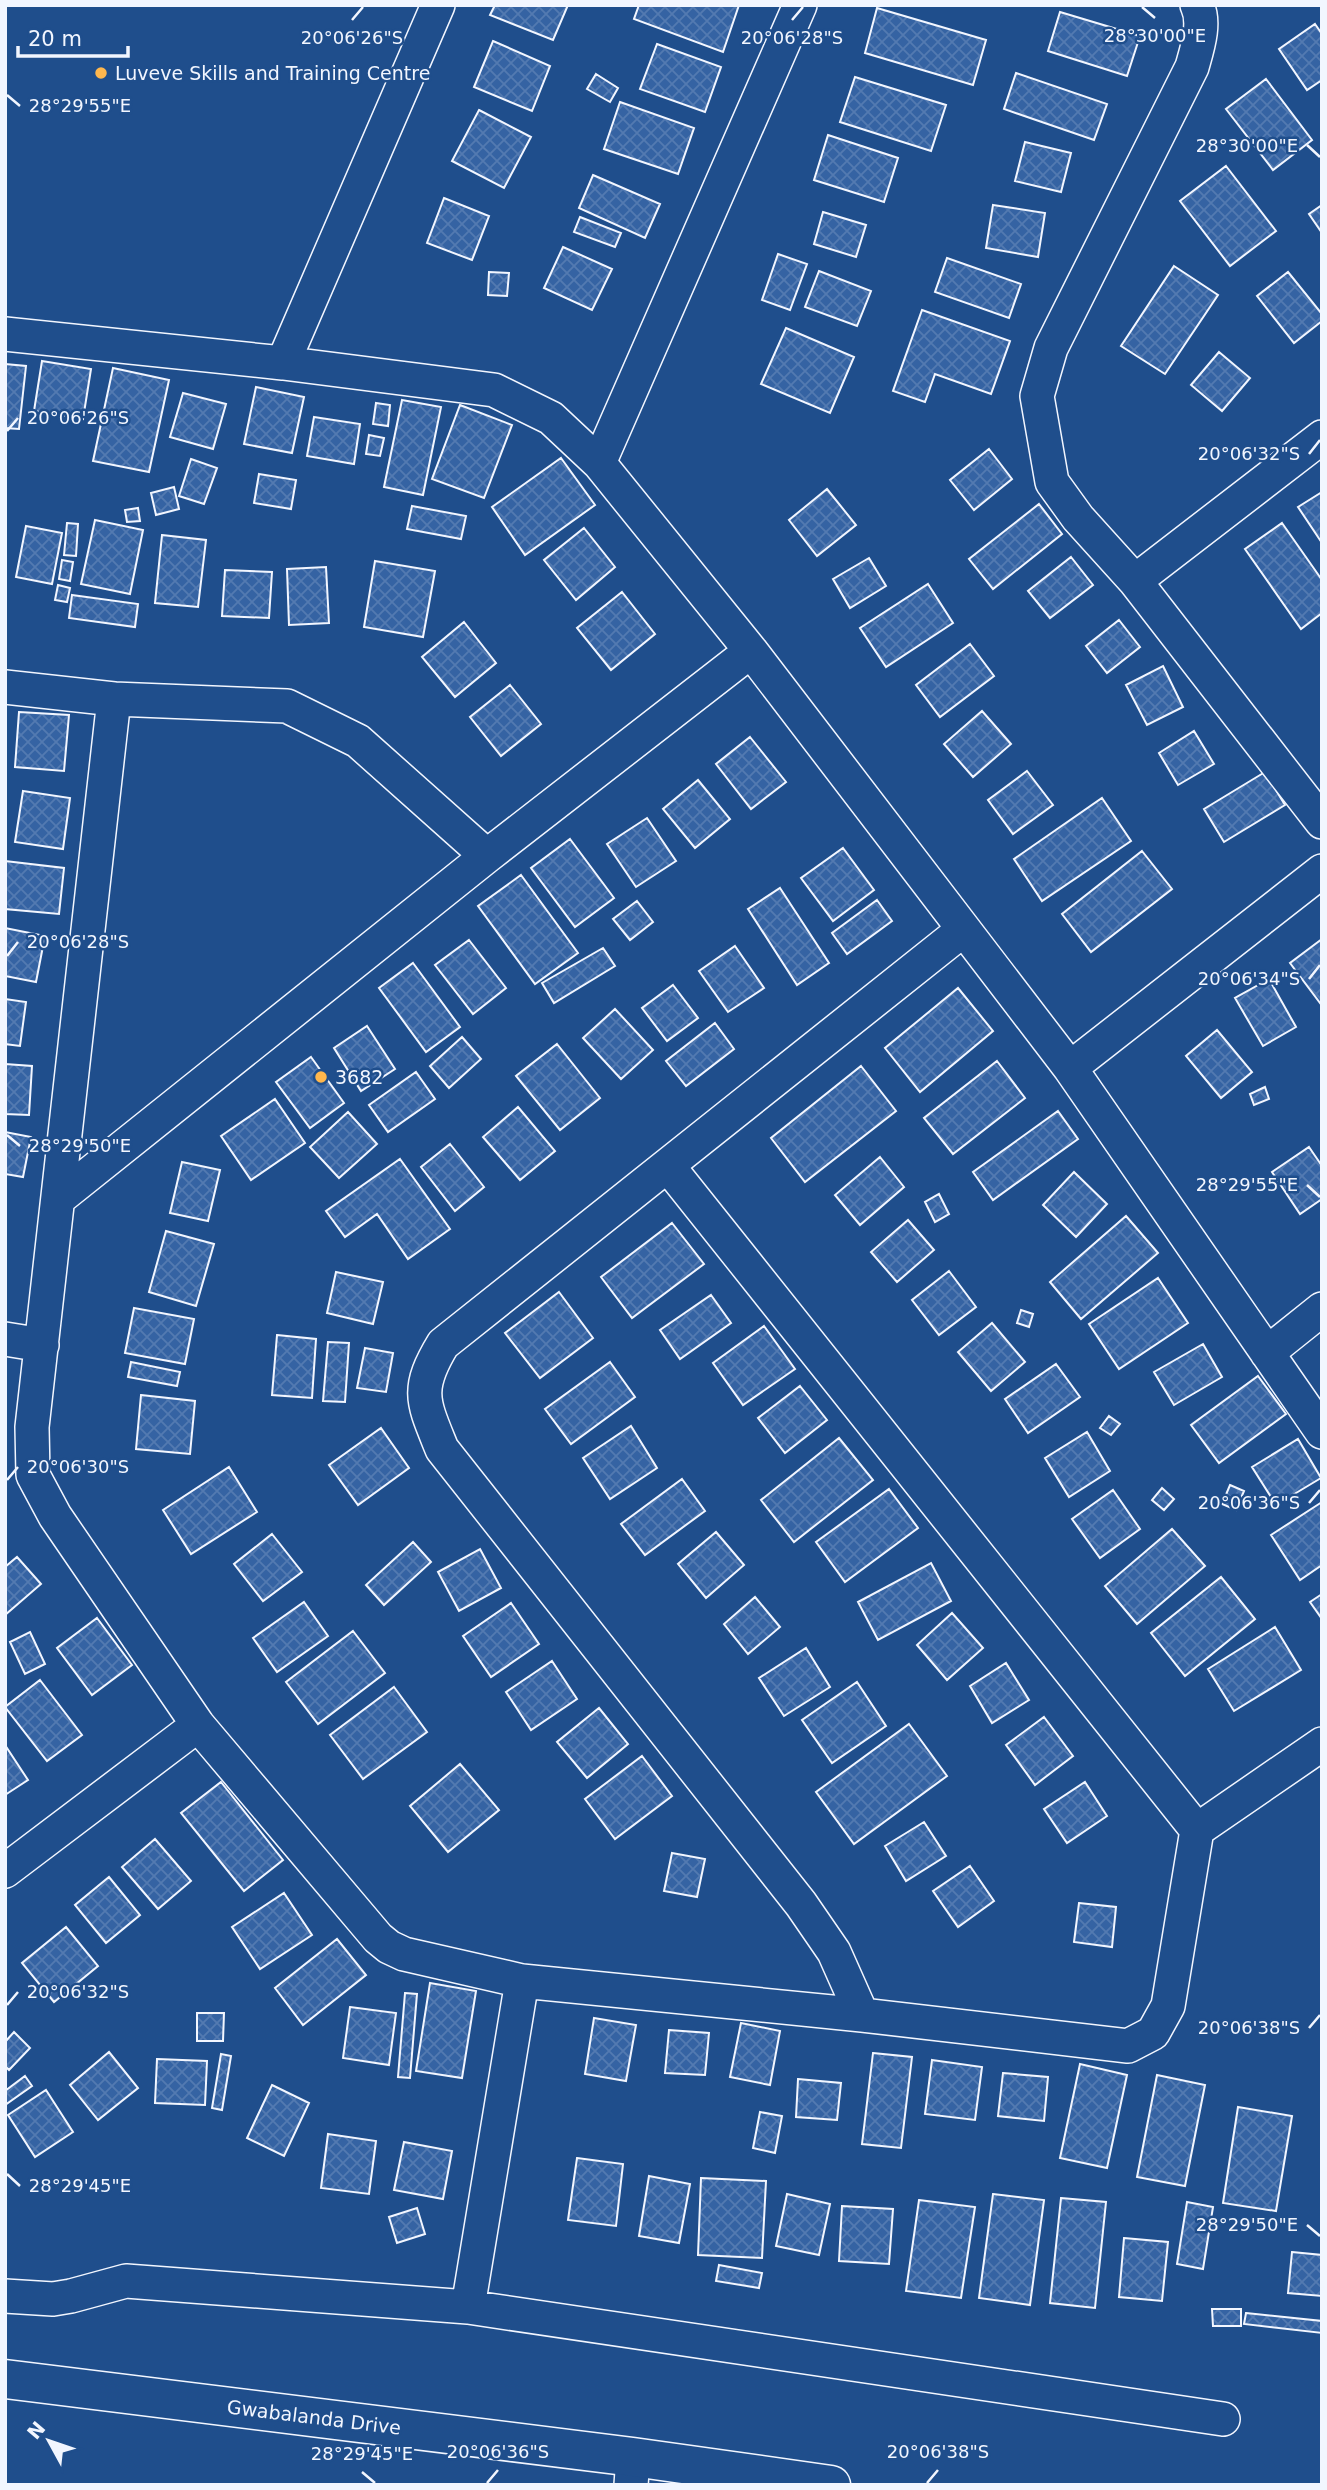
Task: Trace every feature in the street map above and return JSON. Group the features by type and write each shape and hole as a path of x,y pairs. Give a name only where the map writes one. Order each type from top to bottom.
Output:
{"street":[{"path":"283,363 438,5"},
{"path":"599,463 800,5"},
{"path":"1197,5 1199,39 1192,67 1051,348 1037,396 1052,482 1078,518 1135,581 1322,822"},
{"path":"5,334 283,363 495,390 551,418 599,463 751,651 1070,1068 1322,1432"},
{"path":"1135,581 1322,437"},
{"path":"58,1199 487,856 751,651"},
{"path":"5,687 114,699 286,706 358,741 487,856"},
{"path":"114,699 32,1427 33,1475 55,1516 198,1725 378,1938 404,1954 522,1981 862,2015 1129,2046 1153,2033 1167,2006 1197,1830 1322,1744"},
{"path":"1070,1068 1322,871"},
{"path":"862,2015 834,1952 802,1904 442,1449 428,1415 423,1387 431,1364 443,1345 963,930"},
{"path":"668,1166 1197,1830"},
{"path":"1267,1353 1322,1310"},
{"path":"5,1339 42,1345"},
{"path":"5,1871 198,1725"},
{"path":"468,2307 522,1981"},
{"path":"5,2296 62,2298 125,2281 468,2307 1223,2419"},
{"name":"Gwabalanda Drive","path":"5,2379 632,2471 831,2485"}],"building":[{"path":"495,5 568,5 553,40 490,15"},
{"path":"639,5 739,5 723,52 634,19"},
{"path":"877,8 986,40 973,85 865,53"},
{"path":"1060,12 1140,36 1127,76 1048,51"},
{"path":"1315,24 1322,34 1322,80 1307,90 1279,49"},
{"path":"493,41 550,66 532,111 474,87"},
{"path":"657,44 721,67 705,112 640,89"},
{"path":"1016,73 1107,104 1094,140 1004,109"},
{"path":"596,74 618,88 610,102 587,89"},
{"path":"855,77 946,105 931,151 840,122"},
{"path":"1266,79 1312,140 1273,170 1226,109"},
{"path":"620,102 694,128 678,174 604,149"},
{"path":"479,110 531,137 504,188 452,161"},
{"path":"828,135 898,158 884,202 814,180"},
{"path":"1025,142 1071,153 1061,192 1015,181"},
{"path":"1226,166 1276,231 1230,266 1180,201"},
{"path":"593,175 660,204 645,238 579,208"},
{"path":"444,198 489,216 472,260 427,243"},
{"path":"993,205 1045,213 1038,257 986,248"},
{"path":"1322,205 1322,233 1309,214"},
{"path":"823,212 866,225 856,257 814,244"},
{"path":"580,217 621,233 615,247 574,232"},
{"path":"563,247 612,269 592,310 544,288"},
{"path":"778,254 807,264 790,310 762,300"},
{"path":"947,258 1021,284 1009,318 935,292"},
{"path":"1174,266 1218,295 1165,374 1121,346"},
{"path":"819,271 871,291 857,326 805,307"},
{"path":"489,272 509,273 507,296 488,295"},
{"path":"1288,272 1322,314 1322,321 1294,343 1257,296"},
{"path":"922,310 1010,341 991,394 935,374 925,402 893,391"},
{"path":"786,328 854,357 830,413 761,384"},
{"path":"1219,352 1250,378 1222,411 1191,385"},
{"path":"42,361 91,369 83,419 34,411"},
{"path":"5,364 26,366 19,429 5,428"},
{"path":"113,368 169,380 149,472 93,461"},
{"path":"256,387 304,397 292,453 244,444"},
{"path":"183,393 226,404 213,449 170,437"},
{"path":"402,400 441,407 423,495 384,487"},
{"path":"376,403 390,405 388,426 373,424"},
{"path":"460,405 512,425 484,498 432,479"},
{"path":"314,417 360,424 354,464 307,456"},
{"path":"369,435 384,438 380,456 366,454"},
{"path":"989,449 1012,479 974,510 950,480"},
{"path":"561,458 595,505 525,555 492,507"},
{"path":"191,459 217,468 204,504 179,496"},
{"path":"259,474 296,480 291,509 254,503"},
{"path":"174,487 179,509 156,515 151,493"},
{"path":"827,489 856,525 817,556 789,520"},
{"path":"1322,492 1322,543 1298,507"},
{"path":"1039,504 1062,534 993,589 969,559"},
{"path":"412,506 466,516 461,539 407,529"},
{"path":"138,508 140,521 127,522 125,510"},
{"path":"95,520 143,530 130,594 81,584"},
{"path":"67,523 78,524 76,556 64,555"},
{"path":"1282,523 1322,580 1322,613 1301,629 1245,549"},
{"path":"26,526 62,533 52,584 16,577"},
{"path":"584,528 615,567 576,600 544,560"},
{"path":"162,535 206,540 198,607 155,603"},
{"path":"1071,557 1093,585 1050,618 1028,591"},
{"path":"869,558 886,586 850,608 833,579"},
{"path":"62,560 73,562 70,581 59,579"},
{"path":"375,561 435,571 423,637 364,627"},
{"path":"326,567 329,623 289,625 287,569"},
{"path":"225,570 272,572 269,618 222,616"},
{"path":"928,584 953,623 886,667 860,628"},
{"path":"58,585 70,588 67,602 55,600"},
{"path":"622,592 655,634 611,670 577,628"},
{"path":"72,595 138,604 135,627 69,618"},
{"path":"1119,620 1140,647 1107,673 1086,646"},
{"path":"464,622 496,663 455,697 422,657"},
{"path":"970,644 994,676 940,717 916,685"},
{"path":"1163,666 1183,707 1147,725 1126,685"},
{"path":"510,685 541,724 501,756 470,717"},
{"path":"982,711 1011,744 973,777 944,744"},
{"path":"19,712 69,715 64,771 15,767"},
{"path":"1194,731 1214,764 1178,785 1159,753"},
{"path":"750,737 786,782 751,809 716,764"},
{"path":"1027,771 1053,805 1013,834 988,800"},
{"path":"1265,772 1285,805 1224,842 1204,809"},
{"path":"698,780 730,819 695,848 663,809"},
{"path":"23,791 70,798 63,849 15,842"},
{"path":"1102,798 1131,841 1042,901 1014,859"},
{"path":"647,818 676,861 636,887 607,844"},
{"path":"570,839 614,898 575,927 531,868"},
{"path":"843,848 874,890 833,921 801,878"},
{"path":"1142,851 1172,889 1091,952 1062,914"},
{"path":"5,861 64,868 59,914 5,909"},
{"path":"521,875 578,953 535,984 478,906"},
{"path":"780,888 829,963 797,985 748,909"},
{"path":"877,900 892,921 847,954 832,933"},
{"path":"637,901 653,922 630,940 613,919"},
{"path":"5,928 45,936 36,982 5,976"},
{"path":"1322,939 1322,1001 1320,1003 1290,963"},
{"path":"469,940 506,988 473,1014 435,965"},
{"path":"735,946 764,988 728,1012 699,971"},
{"path":"603,948 615,966 554,1003 542,983"},
{"path":"413,963 460,1027 426,1052 379,988"},
{"path":"1269,979 1296,1027 1263,1046 1235,998"},
{"path":"673,985 698,1018 667,1041 642,1008"},
{"path":"958,988 993,1031 920,1092 885,1048"},
{"path":"5,999 26,1002 20,1046 5,1044"},
{"path":"615,1009 653,1050 621,1079 583,1038"},
{"path":"715,1023 734,1049 686,1086 666,1061"},
{"path":"367,1026 395,1069 361,1091 334,1048"},
{"path":"1217,1030 1252,1072 1221,1098 1186,1056"},
{"path":"462,1037 481,1059 449,1088 430,1066"},
{"path":"557,1044 600,1098 560,1130 516,1076"},
{"path":"311,1057 344,1103 310,1128 276,1082"},
{"path":"997,1061 1025,1098 953,1154 924,1118"},
{"path":"5,1064 32,1066 29,1115 5,1114"},
{"path":"861,1066 896,1111 805,1182 771,1138"},
{"path":"416,1072 435,1099 388,1132 369,1105"},
{"path":"1265,1087 1269,1099 1254,1105 1250,1094"},
{"path":"275,1099 305,1143 251,1180 221,1136"},
{"path":"518,1107 555,1151 520,1180 483,1137"},
{"path":"1058,1111 1078,1139 993,1200 973,1172"},
{"path":"348,1112 377,1144 339,1178 310,1147"},
{"path":"5,1132 31,1137 23,1177 5,1174"},
{"path":"450,1144 484,1187 455,1211 421,1167"},
{"path":"1309,1147 1322,1166 1322,1199 1300,1214 1272,1172"},
{"path":"880,1157 904,1187 860,1225 835,1195"},
{"path":"400,1159 450,1229 408,1259 377,1214 345,1237 326,1211"},
{"path":"182,1162 220,1170 208,1221 170,1213"},
{"path":"1074,1172 1107,1204 1076,1237 1043,1205"},
{"path":"939,1194 949,1214 935,1222 925,1202"},
{"path":"1126,1216 1158,1253 1081,1319 1050,1282"},
{"path":"908,1220 934,1250 897,1282 871,1252"},
{"path":"672,1223 704,1264 632,1318 601,1277"},
{"path":"166,1231 214,1244 196,1306 149,1292"},
{"path":"949,1271 976,1307 939,1335 912,1300"},
{"path":"336,1272 383,1282 373,1324 327,1313"},
{"path":"1158,1278 1188,1323 1119,1369 1089,1324"},
{"path":"559,1292 593,1338 540,1378 505,1333"},
{"path":"711,1295 731,1323 680,1359 660,1330"},
{"path":"134,1308 194,1319 185,1364 125,1353"},
{"path":"1021,1310 1033,1314 1029,1327 1017,1323"},
{"path":"992,1323 1025,1362 991,1391 958,1352"},
{"path":"764,1326 795,1369 743,1405 713,1363"},
{"path":"277,1335 316,1339 312,1398 272,1395"},
{"path":"328,1342 349,1343 345,1402 323,1401"},
{"path":"1203,1344 1222,1377 1174,1405 1154,1372"},
{"path":"365,1348 393,1353 386,1392 357,1388"},
{"path":"131,1362 180,1372 177,1386 128,1377"},
{"path":"610,1362 635,1397 571,1444 545,1409"},
{"path":"1056,1364 1080,1397 1028,1433 1005,1399"},
{"path":"1258,1376 1286,1414 1219,1463 1191,1425"},
{"path":"800,1386 827,1420 785,1453 758,1418"},
{"path":"141,1395 195,1401 190,1454 136,1449"},
{"path":"1109,1416 1120,1424 1111,1435 1100,1428"},
{"path":"631,1426 657,1468 610,1499 583,1458"},
{"path":"381,1428 409,1468 358,1505 329,1465"},
{"path":"1087,1432 1110,1471 1069,1497 1045,1458"},
{"path":"839,1438 873,1480 794,1542 761,1500"},
{"path":"1298,1439 1321,1478 1276,1505 1252,1467"},
{"path":"229,1467 257,1512 191,1554 163,1510"},
{"path":"682,1479 705,1511 645,1555 621,1524"},
{"path":"1230,1485 1244,1491 1236,1510 1222,1504"},
{"path":"1162,1488 1174,1499 1164,1510 1152,1500"},
{"path":"889,1489 918,1528 845,1582 816,1542"},
{"path":"1113,1490 1140,1529 1100,1558 1072,1519"},
{"path":"1322,1502 1322,1565 1300,1580 1271,1535"},
{"path":"1172,1529 1205,1566 1137,1624 1105,1586"},
{"path":"716,1532 744,1565 706,1598 678,1564"},
{"path":"272,1534 302,1572 263,1601 234,1564"},
{"path":"413,1542 431,1562 384,1605 366,1585"},
{"path":"480,1549 501,1588 459,1611 438,1572"},
{"path":"17,1557 41,1584 5,1615 5,1567"},
{"path":"931,1563 951,1601 878,1640 858,1602"},
{"path":"1221,1577 1255,1619 1185,1676 1151,1633"},
{"path":"1322,1594 1322,1619 1310,1602"},
{"path":"755,1597 780,1627 748,1654 724,1624"},
{"path":"304,1602 328,1636 277,1672 253,1638"},
{"path":"511,1603 539,1644 491,1677 463,1636"},
{"path":"952,1613 983,1648 947,1680 917,1645"},
{"path":"97,1618 132,1665 92,1695 57,1648"},
{"path":"1275,1627 1301,1670 1234,1711 1208,1669"},
{"path":"353,1631 385,1673 318,1724 286,1682"},
{"path":"30,1632 45,1664 25,1674 10,1642"},
{"path":"806,1648 830,1687 784,1716 759,1678"},
{"path":"552,1661 577,1699 531,1730 506,1692"},
{"path":"1006,1663 1029,1700 992,1723 970,1686"},
{"path":"40,1680 82,1735 47,1761 5,1707"},
{"path":"857,1682 886,1726 832,1763 802,1720"},
{"path":"394,1687 427,1732 363,1779 330,1735"},
{"path":"599,1708 628,1744 587,1778 557,1742"},
{"path":"1044,1717 1073,1756 1035,1785 1006,1745"},
{"path":"909,1724 947,1776 854,1844 816,1792"},
{"path":"5,1745 28,1780 5,1795"},
{"path":"642,1756 672,1796 615,1839 585,1799"},
{"path":"460,1764 499,1810 448,1852 410,1806"},
{"path":"221,1782 283,1860 244,1891 181,1813"},
{"path":"1085,1782 1107,1816 1067,1843 1044,1809"},
{"path":"924,1822 946,1856 906,1881 885,1846"},
{"path":"155,1839 191,1881 158,1909 122,1867"},
{"path":"672,1853 705,1859 697,1897 664,1891"},
{"path":"970,1866 994,1901 958,1927 933,1891"},
{"path":"109,1877 140,1915 106,1943 75,1905"},
{"path":"284,1893 312,1935 260,1969 232,1927"},
{"path":"1079,1903 1116,1907 1112,1947 1074,1942"},
{"path":"66,1927 98,1966 54,2002 22,1963"},
{"path":"337,1939 366,1975 303,2025 275,1988"},
{"path":"430,1983 476,1991 462,2078 416,2071"},
{"path":"405,1993 417,1994 410,2078 398,2077"},
{"path":"350,2007 396,2013 389,2065 343,2058"},
{"path":"197,2013 224,2013 223,2041 197,2041"},
{"path":"594,2018 636,2025 626,2081 585,2074"},
{"path":"741,2023 780,2031 770,2085 730,2077"},
{"path":"669,2030 709,2033 705,2075 665,2073"},
{"path":"14,2032 30,2048 9,2070 5,2066 5,2042"},
{"path":"109,2052 138,2088 98,2120 70,2085"},
{"path":"873,2053 912,2057 901,2148 862,2144"},
{"path":"221,2054 231,2056 222,2110 212,2108"},
{"path":"157,2059 207,2061 205,2105 155,2103"},
{"path":"932,2060 982,2067 975,2120 925,2114"},
{"path":"1080,2064 1127,2075 1107,2168 1060,2158"},
{"path":"1003,2073 1048,2077 1044,2121 998,2116"},
{"path":"1157,2075 1205,2085 1185,2186 1137,2177"},
{"path":"25,2076 32,2086 5,2105 5,2091"},
{"path":"798,2079 841,2083 837,2120 796,2117"},
{"path":"272,2085 309,2103 284,2156 247,2138"},
{"path":"46,2090 73,2132 35,2157 8,2115"},
{"path":"1238,2107 1292,2116 1276,2211 1223,2203"},
{"path":"760,2112 782,2116 775,2153 753,2148"},
{"path":"328,2134 376,2141 369,2194 321,2188"},
{"path":"404,2142 452,2151 443,2199 394,2190"},
{"path":"577,2158 623,2164 616,2226 568,2220"},
{"path":"649,2176 690,2184 679,2243 639,2236"},
{"path":"701,2178 766,2181 762,2258 698,2255"},
{"path":"787,2194 830,2204 819,2255 776,2246"},
{"path":"993,2194 1044,2200 1030,2305 979,2298"},
{"path":"1061,2198 1106,2202 1095,2308 1050,2303"},
{"path":"919,2200 975,2207 961,2298 906,2291"},
{"path":"1187,2202 1213,2207 1203,2269 1177,2264"},
{"path":"842,2206 893,2209 889,2264 839,2261"},
{"path":"417,2208 425,2234 397,2243 389,2217"},
{"path":"1124,2238 1168,2242 1162,2301 1119,2297"},
{"path":"1292,2252 1322,2255 1322,2296 1288,2293"},
{"path":"719,2265 762,2273 759,2288 716,2281"},
{"path":"1212,2309 1241,2309 1241,2326 1213,2326"},
{"path":"1246,2313 1322,2321 1322,2333 1244,2324"}],"place":[{"name":"Luveve Skills and Training Centre","path":"101,73"},
{"name":"3682","path":"321,1077"}]}
